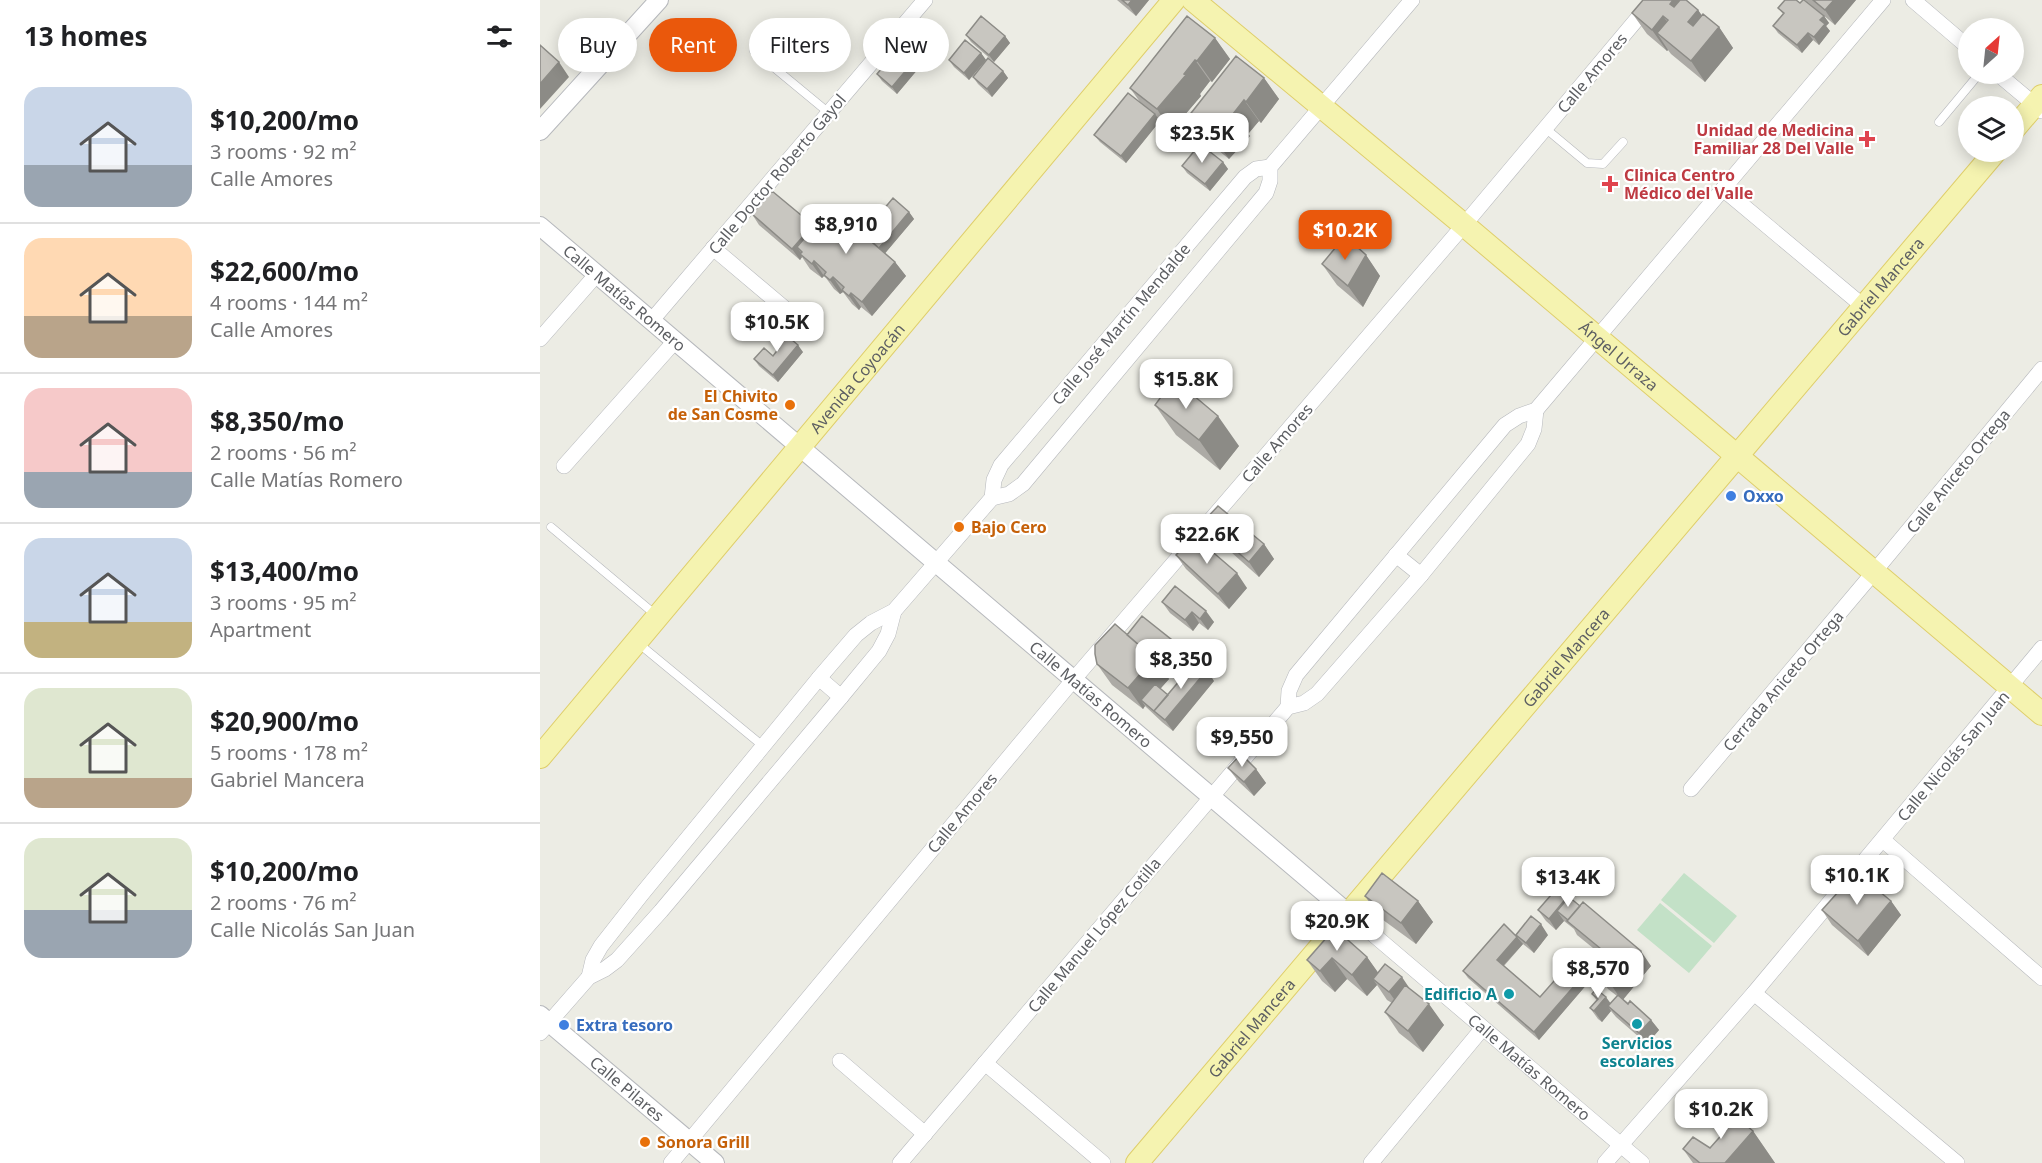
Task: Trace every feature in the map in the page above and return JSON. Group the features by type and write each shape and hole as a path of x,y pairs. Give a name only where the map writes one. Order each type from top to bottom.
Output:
{"main road":[{"name":"Avenida Coyoacán","path":"540,757 1174,0"},
{"name":"Ángel Urraza","path":"1193,0 1464,225 2042,714"},
{"path":"2024,119 2040,104"},
{"name":"Gabriel Mancera","path":"1137,1163 1986,162"}],"street":[{"path":"540,131 659,0"},
{"name":"Calle Doctor Roberto Gayol","path":"652,320 925,0"},
{"name":"Calle José Martín Mendalde","path":"589,977 593,960 601,946 819,678 856,635 872,622 894,611 992,498 1009,494 1023,484 1266,193 1270,181 1270,167 1412,0"},
{"name":"Calle Amores","path":"671,1163 1074,679 1464,225 1653,0"},
{"name":"Calle Manuel López Cotilla","path":"1288,707 1289,691 1296,675 1505,425 1519,416 1536,410 1883,0"},
{"path":"1913,0 1958,38"},
{"path":"2012,84 2040,104"},
{"name":"Calle José Martín Mendalde","path":"992,498 993,480 1001,465 1245,177 1256,169 1270,167"},
{"path":"1723,189 1863,306"},
{"name":"Calle Matías Romero","path":"540,226 1642,1163"},
{"path":"713,248 802,323"},
{"path":"540,339 597,274"},
{"path":"564,466 676,340"},
{"name":"Calle Aniceto Ortega","path":"1874,572 2042,369"},
{"name":"Calle Manuel López Cotilla","path":"900,1163 1288,707 1304,703 1317,694 1420,575 1528,444 1534,429 1536,410"},
{"path":"1396,555 1420,575"},
{"name":"Cerrada Aniceto Ortega","path":"1691,789 1874,572"},
{"name":"Calle José Martín Mendalde","path":"543,1024 589,977 617,960 661,911 879,651 888,634 894,611"},
{"name":"Calle Nicolás San Juan","path":"1605,1163 1754,993 2042,648"},
{"path":"819,678 841,697"},
{"path":"722,796 743,813"},
{"path":"1883,840 2042,978"},
{"path":"641,895 661,911"},
{"path":"1754,993 1957,1163"},
{"name":"Calle Pilares","path":"543,1024 715,1163"},
{"path":"1371,1163 1482,1029"},
{"path":"840,1061 925,1134"},
{"path":"985,1063 1103,1163"}],"lane":[{"path":"779,72 829,113"},
{"path":"1939,122 1971,84"},
{"path":"1545,128 1587,163 1603,164 1623,142"},
{"path":"551,527 658,616"},
{"path":"637,642 763,746"}],"green space":[{"path":"1684,873 1737,916 1714,943 1661,900"},
{"path":"1660,903 1712,946 1689,973 1637,930"}],"building":[{"path":"1122,0 1132,0 1128,5"},
{"path":"1643,0 1673,0 1670,4 1674,7 1680,0 1686,0 1698,10 1688,22 1693,26 1703,14 1719,27 1691,61 1657,33 1668,20 1663,16 1652,30 1632,13"},
{"path":"1785,0 1796,0 1800,3 1804,0 1824,16 1820,20 1825,24 1814,37 1808,33 1797,45 1773,26 1784,13 1778,8"},
{"path":"1813,0 1834,0 1825,10"},
{"path":"981,16 1005,36 989,55 966,35"},
{"path":"1187,16 1215,38 1157,109 1130,88"},
{"path":"965,40 981,53 964,73 949,60"},
{"path":"540,45 558,63 540,84"},
{"path":"1236,56 1264,78 1214,138 1188,117"},
{"path":"988,58 1003,71 987,89 973,77"},
{"path":"879,72 905,72 892,87 877,74"},
{"path":"1128,93 1155,114 1121,156 1094,135"},
{"path":"1200,144 1223,162 1205,184 1182,166"},
{"path":"772,191 813,225 792,249 752,214"},
{"path":"893,198 909,212 879,248 863,234"},
{"path":"831,207 895,262 862,302 851,293 849,296 842,290 844,287 833,277 830,280 824,275 826,272 814,261 812,264 800,254 802,252 797,247"},
{"path":"1345,236 1366,255 1348,286 1322,264"},
{"path":"779,329 798,345 773,375 754,359 764,348 773,356 779,348 770,340"},
{"path":"1174,379 1218,416 1199,440 1155,405"},
{"path":"1218,506 1264,544 1249,562 1203,522"},
{"path":"1194,536 1237,573 1218,594 1176,555"},
{"path":"1175,586 1206,611 1200,619 1192,612 1185,620 1162,602"},
{"path":"1142,616 1172,640 1156,661 1127,635"},
{"path":"1115,624 1154,658 1128,688 1097,664 1095,645"},
{"path":"1196,661 1207,670 1165,720 1154,711"},
{"path":"1155,684 1168,695 1155,712 1141,700"},
{"path":"1241,754 1256,769 1244,782 1228,768"},
{"path":"1856,872 1891,901 1858,941 1822,910"},
{"path":"1382,873 1418,901 1401,923 1365,896"},
{"path":"1558,887 1568,896 1549,919 1538,910"},
{"path":"1569,897 1580,906 1568,920 1557,911"},
{"path":"1583,902 1641,951 1612,986 1598,975 1612,958 1567,921"},
{"path":"1531,916 1541,924 1526,943 1516,935"},
{"name":"Edificio A","path":"1504,924 1517,937 1497,960 1540,997 1569,964 1583,976 1534,1032 1463,971"},
{"path":"1331,925 1367,957 1352,975 1332,958 1320,971 1307,960 1328,936 1324,932"},
{"path":"1385,964 1402,977 1389,992 1373,979"},
{"path":"1405,985 1429,1004 1408,1031 1385,1012"},
{"path":"1596,989 1606,997 1594,1011 1590,1008 1598,999 1592,994"},
{"path":"1618,995 1628,1004 1630,1001 1651,1020 1639,1033 1608,1006"},
{"path":"1723,1106 1753,1131 1725,1163 1700,1163 1683,1149 1693,1137 1710,1148 1726,1130 1713,1118"}],"place":[{"name":"Unidad de Medicina Familiar 28 Del Valle","path":"1867,139"},
{"name":"Clinica Centro Médico del Valle","path":"1610,184"},
{"name":"El Chivito de San Cosme","path":"790,405"},
{"name":"Oxxo","path":"1731,496"},
{"name":"Bajo Cero","path":"959,527"},
{"name":"Edificio A","path":"1509,994"},
{"name":"Servicios escolares","path":"1637,1024"},
{"name":"Extra tesoro","path":"564,1025"},
{"name":"Sonora Grill","path":"645,1142"}]}
